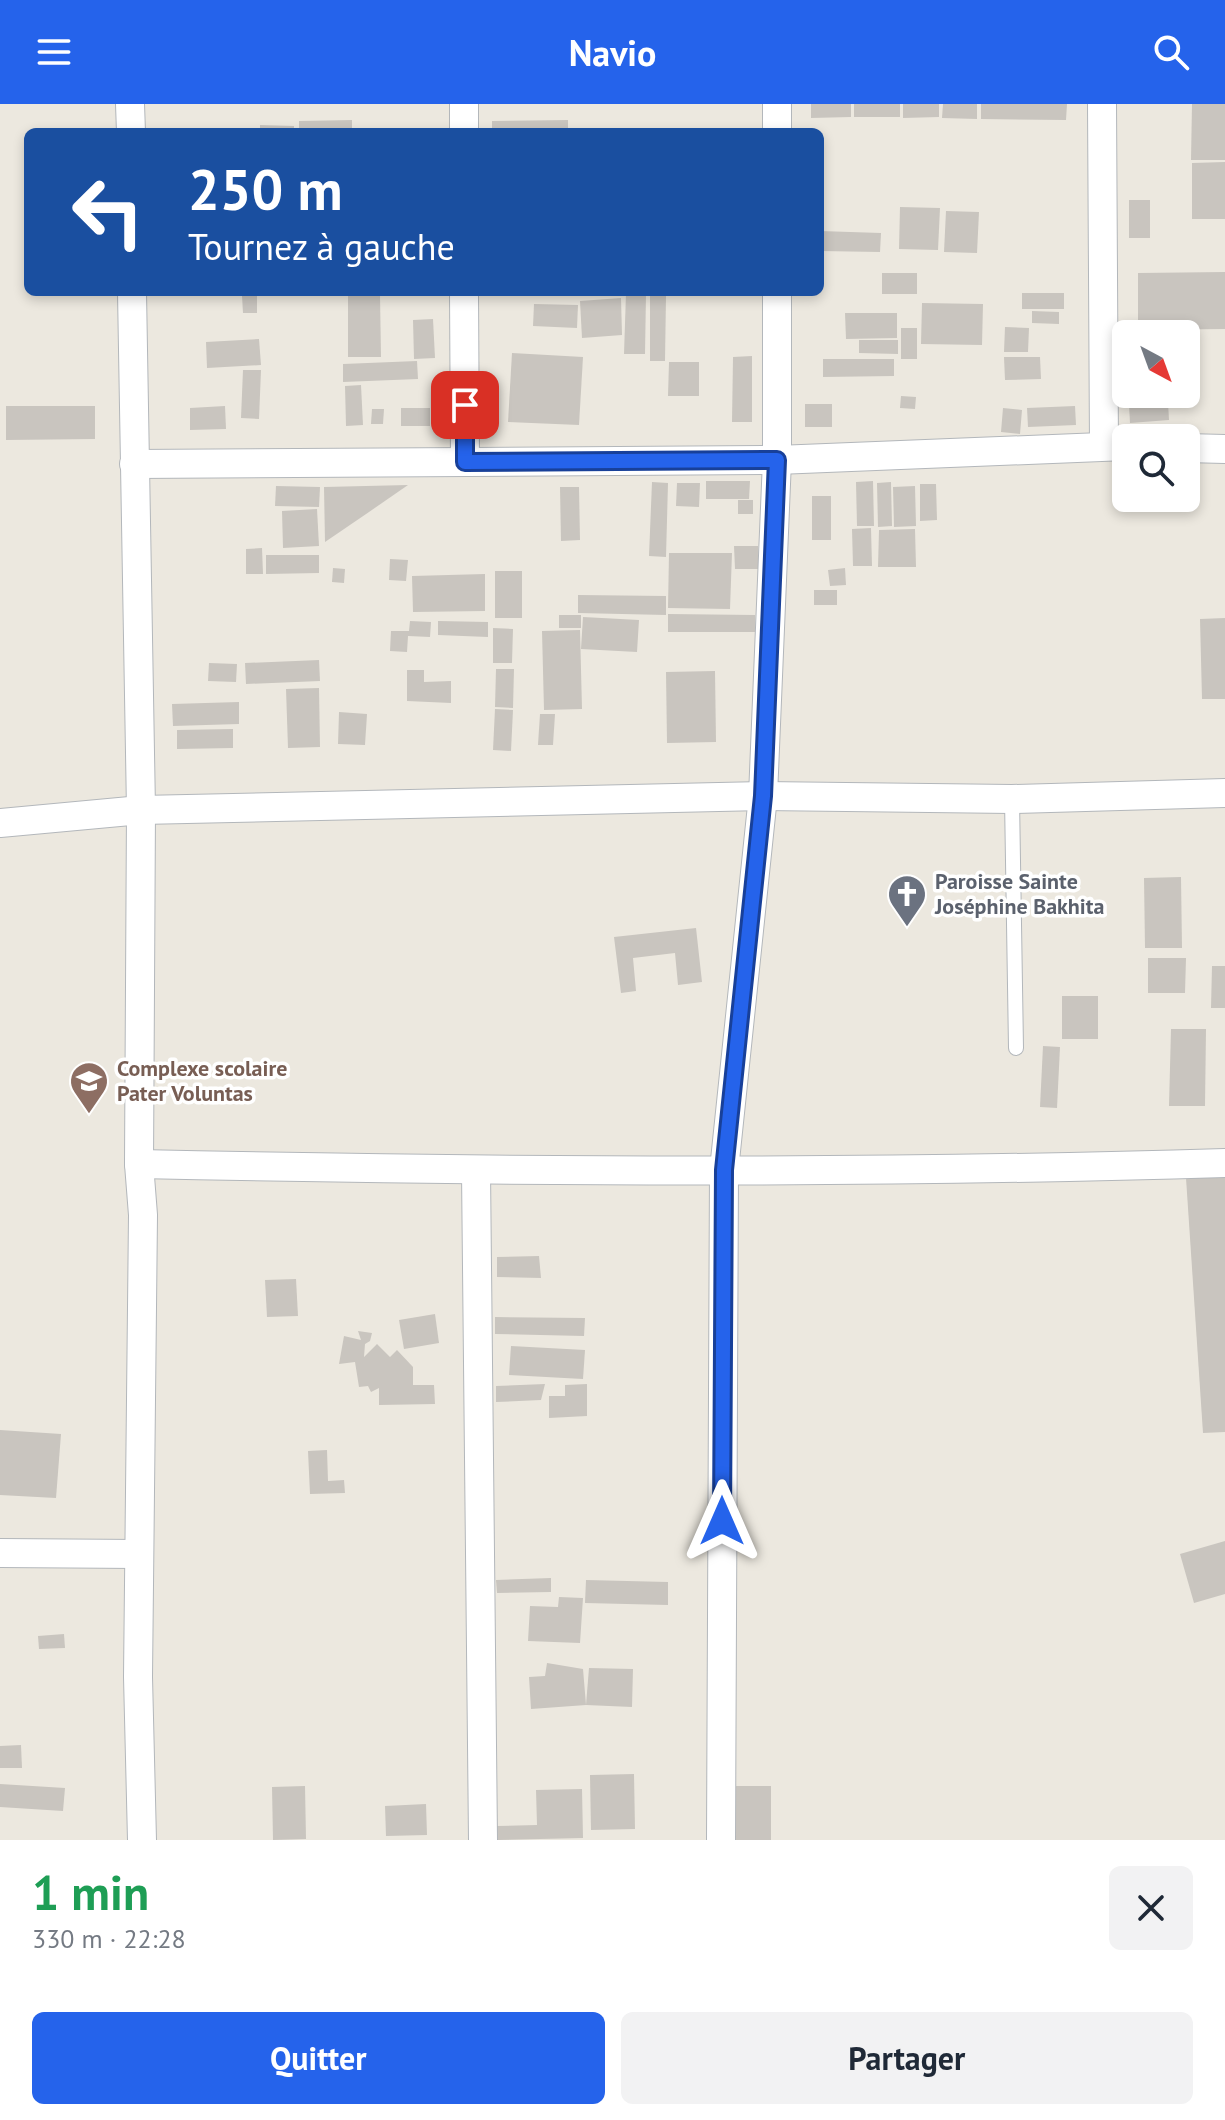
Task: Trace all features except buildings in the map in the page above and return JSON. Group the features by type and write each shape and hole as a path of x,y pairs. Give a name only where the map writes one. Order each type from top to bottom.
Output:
{"street":[{"path":"130,104 131,128"},
{"path":"464,104 464,128"},
{"path":"777,104 777,128"},
{"path":"1102,104 1114,424"},
{"path":"132,296 141,810 139,1164 143,1215 138,1677 142,1840"},
{"path":"464,296 465,462"},
{"path":"721,1840 724,1170 763,796 777,460 777,296"},
{"path":"134,464 777,460 1112,446"},
{"path":"1200,448 1225,449"},
{"path":"0,823 141,810 763,796 1012,799 1225,793"},
{"path":"139,1164 476,1171 1043,1169 1225,1163"},
{"path":"476,1171 483,1840"},
{"path":"0,1553 139,1554"}],"lane":[{"path":"1012,799 1016,1048"}],"place":[{"name":"Paroisse Sainte Joséphine Bakhita","path":"907,928"},
{"name":"Complexe scolaire Pater Voluntas","path":"89,1115"}],"route":[{"path":"465,405 465,462 777,460 763,796 724,1170 722,1521"}]}
